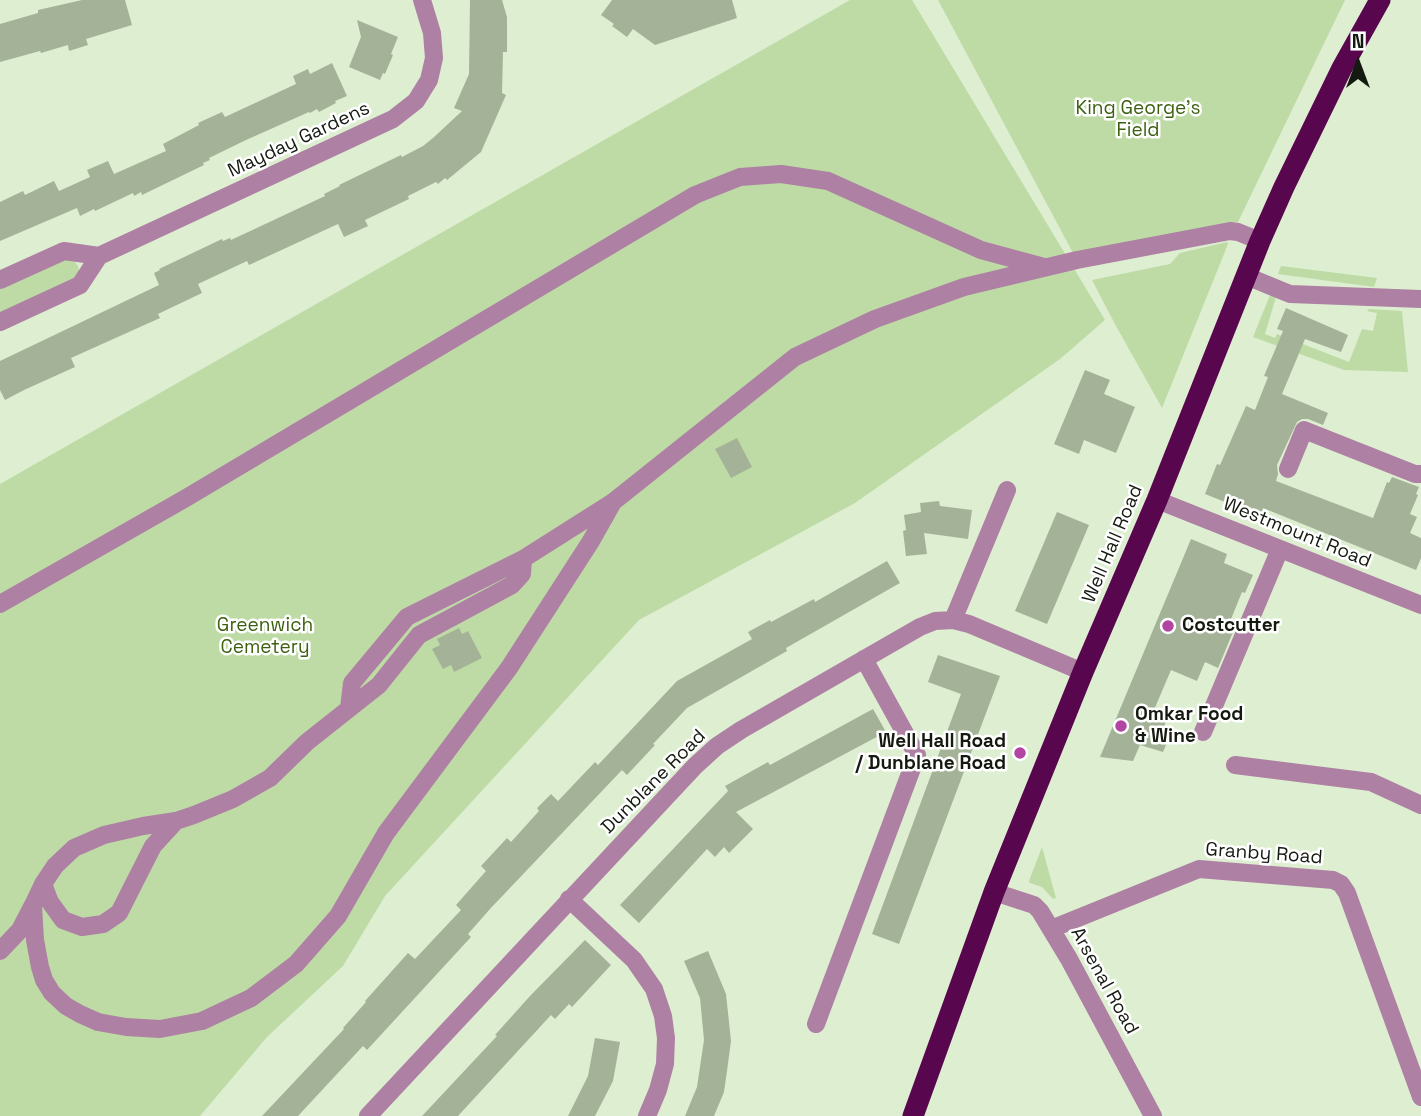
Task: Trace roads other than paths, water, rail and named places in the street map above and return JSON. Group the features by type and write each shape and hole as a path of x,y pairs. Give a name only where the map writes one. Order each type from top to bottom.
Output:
{"highway":[{"name":"Well Hall Road","path":"913,1116 994,891 1083,672 1157,500 1260,241 1342,68 1380,0"}],"street":[{"name":"Mayday Gardens","path":"99,256 393,119 416,101 429,80 434,58 432,33 422,0"},
{"path":"0,604 186,498 695,195 740,177 782,174 828,181 981,250 1046,267"},
{"path":"0,951 20,930 55,866 74,848 104,835 176,821 233,799 270,778 307,742 379,685 419,635 512,585 522,574 523,559 613,502 795,357 875,319 964,287 1046,267 1230,231 1260,241"},
{"path":"0,280 64,251 99,256 80,285 0,322"},
{"path":"1246,276 1290,294 1421,299"},
{"path":"1288,469 1304,430 1415,474 1421,474"},
{"path":"1007,490 954,620 1083,672"},
{"name":"Westmount Road","path":"1157,500 1421,605"},
{"path":"33,905 35,940 44,979 52,993 66,1006 98,1022 160,1029 202,1020 251,998 296,964 338,916 386,833 509,668 613,502"},
{"path":"1203,732 1280,549"},
{"name":"Dunblane Road","path":"369,1116 569,899 717,746 920,627 935,621 954,620"},
{"path":"816,1024 916,755 864,659"},
{"path":"1235,765 1371,782 1421,804"},
{"path":"43,884 50,902 63,920 82,927 103,924 119,913 153,846 176,821"},
{"name":"Granby Road","path":"1051,929 1199,869 1333,880 1341,884 1347,893 1421,1097"},
{"name":"Arsenal Road","path":"994,891 1034,905 1040,911 1148,1111"},
{"path":"569,899 634,960 654,989 663,1016 665,1064 647,1116"}],"place":[{"name":"Costcutter","path":"1168,626"},
{"name":"Omkar Food & Wine","path":"1121,726"},
{"name":"Well Hall Road / Dunblane Road","path":"1020,753"}],"park label":[{"name":"King George's Field","path":"1138,120"},
{"name":"Greenwich Cemetery","path":"265,637"}]}
